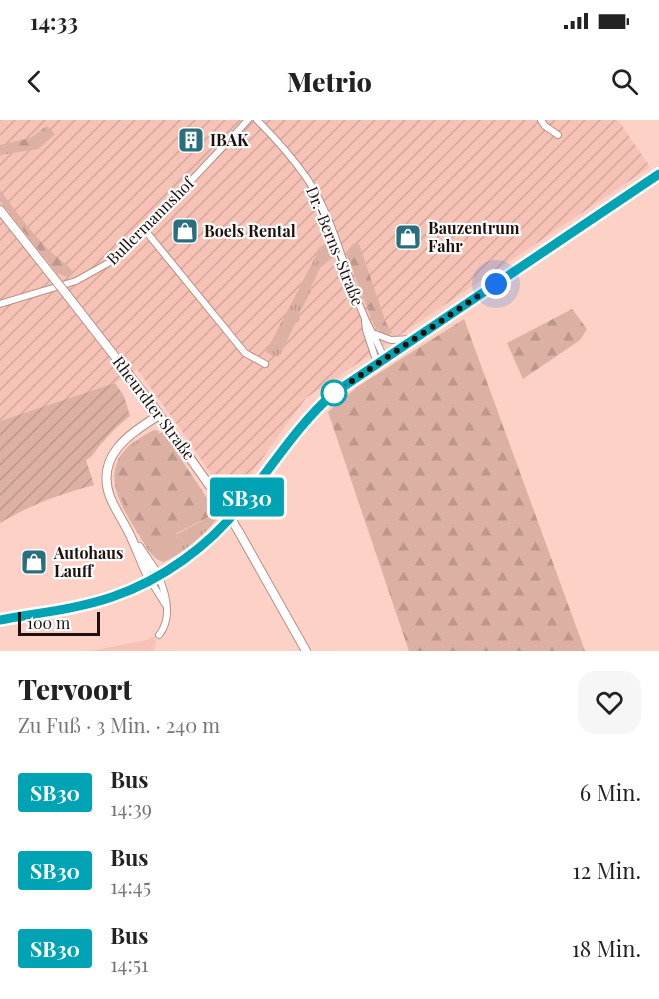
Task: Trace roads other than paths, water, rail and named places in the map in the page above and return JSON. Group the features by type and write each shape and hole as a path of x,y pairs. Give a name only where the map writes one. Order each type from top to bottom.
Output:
{"main road":[{"path":"0,620 111,597 150,580 189,555 219,530 314,411 334,393 659,174"},
{"name":"Rheurdter Straße","path":"0,210 159,415 219,500 306,651"},
{"path":"150,580 108,489 106,472 116,449 133,432 159,415"},
{"path":"130,535 158,575"}],"street":[{"name":"Bullermannshof","path":"0,304 76,281 110,262 248,120"},
{"name":"Dr.-Berns-Straße","path":"257,120 285,148 309,181 330,226 364,317 366,330 381,360"},
{"path":"541,120 545,126 558,135"},
{"path":"144,229 245,353 265,364"},
{"name":"Dr.-Berns-Straße","path":"364,317 375,334 381,360"},
{"path":"375,334 391,340 412,339"},
{"path":"158,575 167,607 166,625 159,635"},
{"path":"150,580 167,607"}],"place":[{"name":"IBAK","path":"191,140"},
{"name":"Boels Rental","path":"185,231"},
{"name":"Bauzentrum Fahr","path":"408,237"},
{"name":"Autohaus Lauff","path":"34,562"}]}
